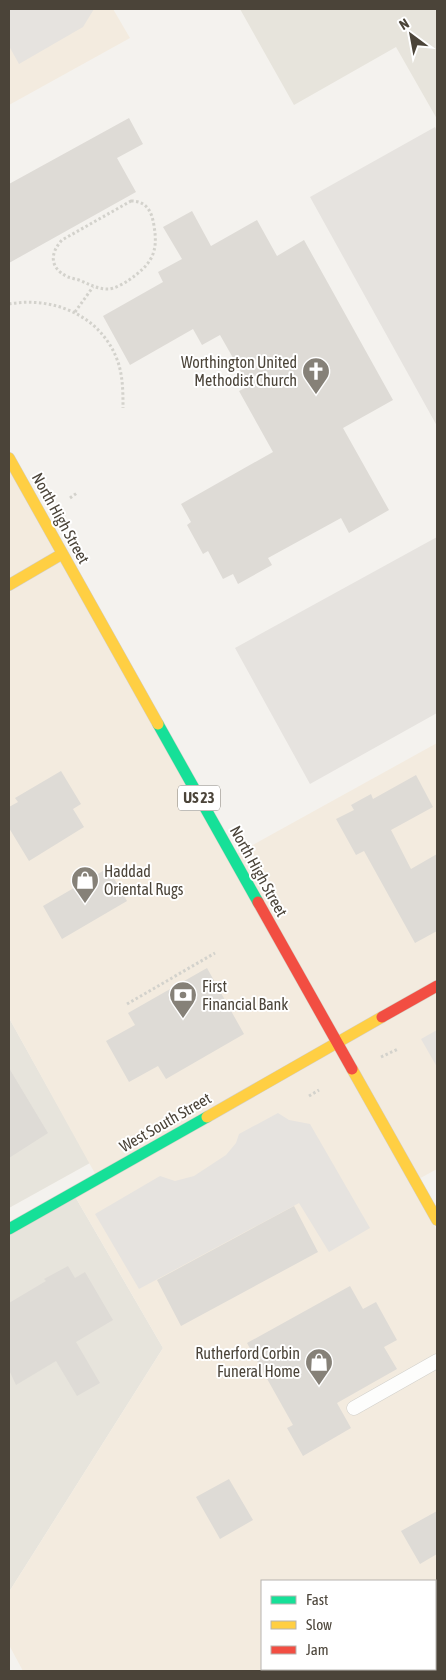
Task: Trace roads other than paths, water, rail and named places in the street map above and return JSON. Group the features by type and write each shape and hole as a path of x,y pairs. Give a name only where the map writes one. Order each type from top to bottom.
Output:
{"main road":[{"name":"North High Street","path":"9,458 437,1220"},
{"path":"9,585 62,554"},
{"name":"West South Street","path":"9,1229 437,986"}],"lane":[{"path":"354,1408 437,1360"}],"place":[{"name":"Worthington United Methodist Church","path":"316,395"},
{"name":"Haddad Oriental Rugs","path":"85,904"},
{"name":"First Financial Bank","path":"183,1019"},
{"name":"Rutherford Corbin Funeral Home","path":"319,1386"}]}
